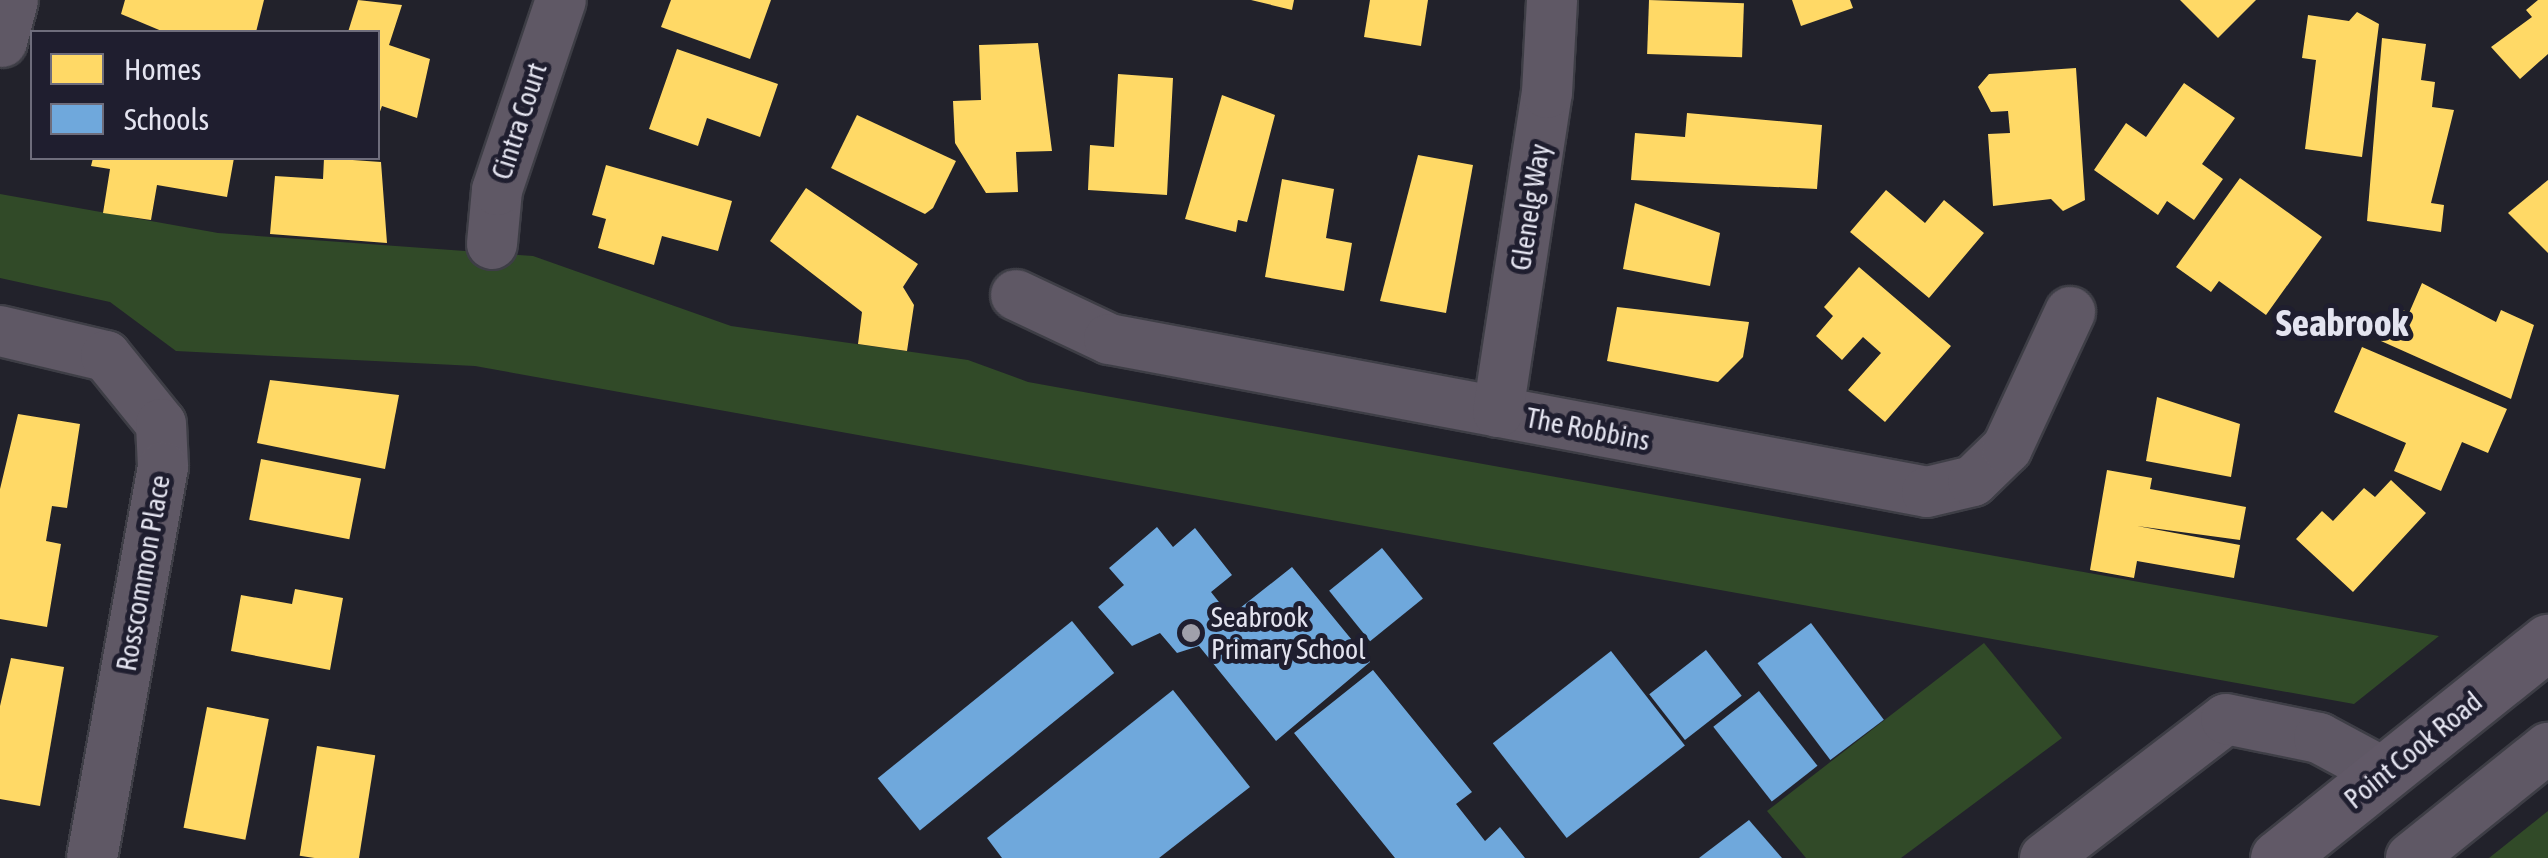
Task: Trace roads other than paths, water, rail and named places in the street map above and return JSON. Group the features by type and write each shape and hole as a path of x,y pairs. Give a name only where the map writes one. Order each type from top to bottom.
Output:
{"main road":[{"name":"Point Cook Road","path":"2278,858 2548,642"}],"street":[{"name":"Cintra Court","path":"492,244 497,190 561,0"},
{"name":"Glenelg Way","path":"1498,412 1548,93 1552,0"},
{"name":"The Robbins","path":"1016,295 1109,339 1947,490 1982,476 2008,448 2070,312"},
{"name":"Rosscommon Place","path":"0,330 106,356 161,424 163,466 92,858"},
{"path":"2045,858 2226,720 2319,738 2384,773"},
{"path":"2411,858 2548,748"}],"place":[{"name":"Seabrook Primary School","path":"1191,633"}],"district":[{"name":"Seabrook","path":"2342,323"}]}
